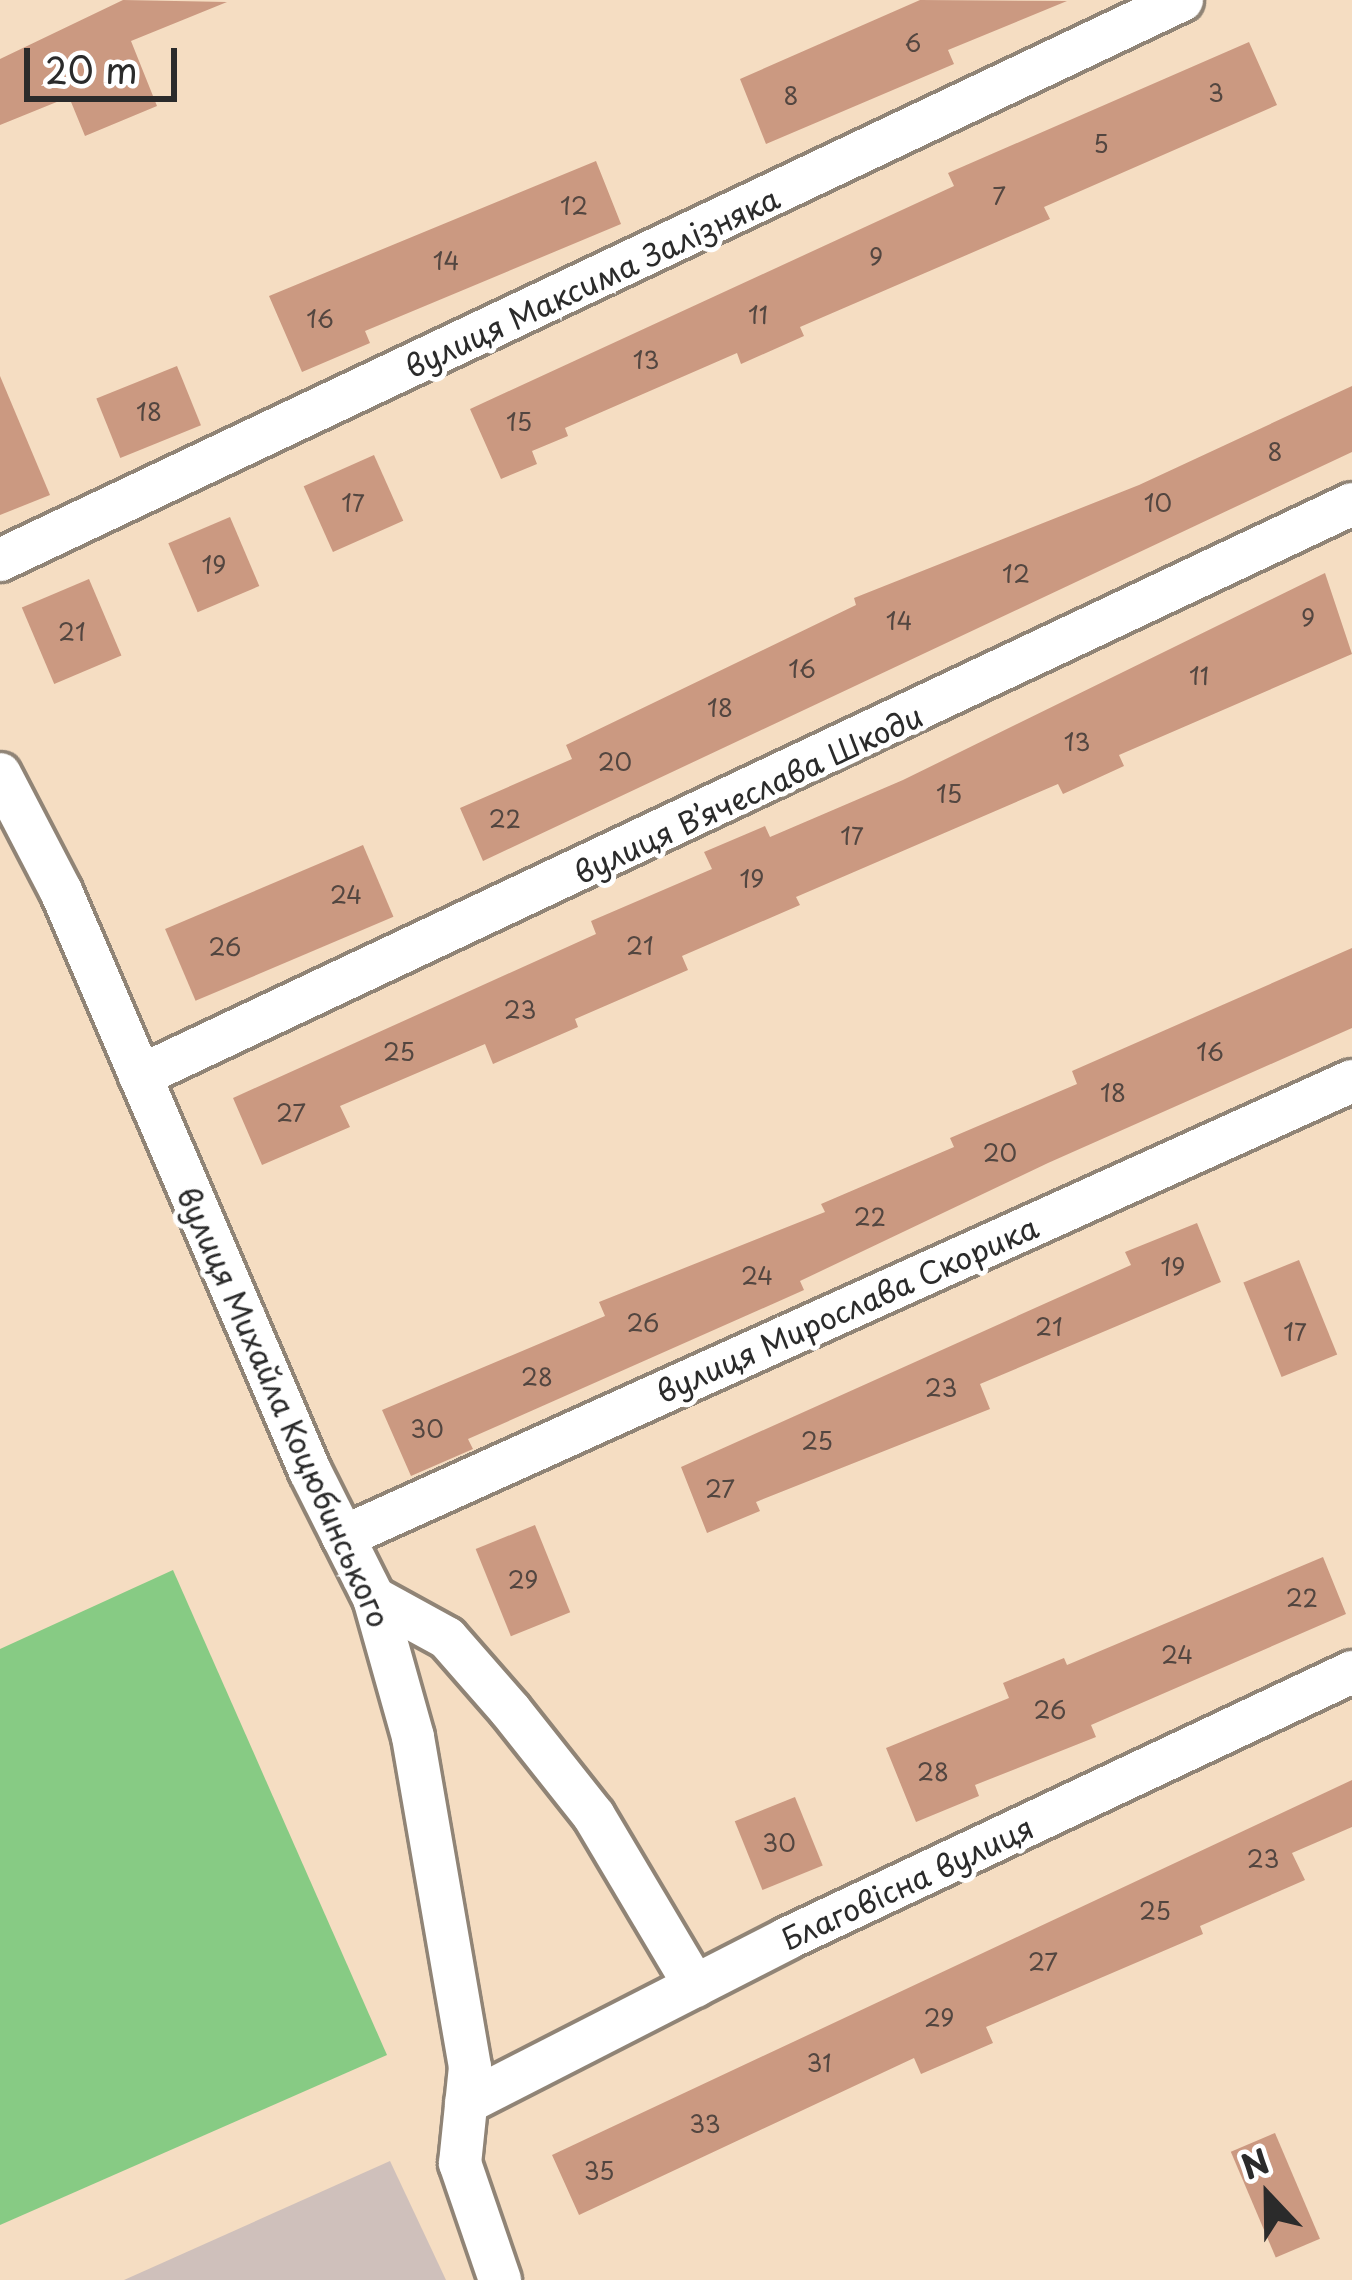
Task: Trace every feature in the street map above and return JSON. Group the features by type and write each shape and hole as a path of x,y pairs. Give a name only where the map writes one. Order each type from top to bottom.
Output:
{"street":[{"name":"вулиця Максима Залізняка","path":"0,560 1182,0"},
{"name":"вулиця Вʼячеслава Шкоди","path":"140,1076 1352,504"},
{"name":"вулиця Михайла Коцюбинського","path":"0,774 374,1598 412,1737 470,2067 460,2163 500,2280"},
{"name":"вулиця Мирослава Скорика","path":"343,1537 1352,1081"},
{"path":"374,1598 447,1638 510,1710 594,1816 695,1986"},
{"name":"Благовісна вулиця","path":"466,2103 695,1986 1352,1672"}],"shaded area":[{"path":"390,2161 446,2280 124,2280"}],"green space":[{"path":"173,1570 387,2055 0,2225 0,1649"}],"building":[{"path":"123,0 227,2 131,41 157,106 85,136 69,97 0,125 0,59"},
{"path":"920,0 1067,1 948,50 954,64 766,144 740,79"},
{"path":"1249,42 1277,105 1044,207 1050,219 800,327 804,336 741,364 737,353 565,428 568,436 532,451 537,464 501,479 470,409 954,186 948,173"},
{"path":"596,161 621,224 365,331 370,343 302,372 269,296"},
{"path":"177,366 201,425 120,458 96,399"},
{"path":"0,376 50,495 0,515"},
{"path":"1352,386 1352,452 483,861 460,808 572,759 566,745 856,605 854,598 1139,485"},
{"path":"374,455 403,521 333,552 304,486"},
{"path":"230,517 259,586 198,612 168,543"},
{"path":"1325,573 1352,654 1119,755 1124,766 1063,794 1058,784 796,897 800,905 682,956 688,970 575,1019 578,1027 493,1064 485,1044 340,1106 350,1127 262,1165 233,1098 596,934 591,921 712,869 704,852 765,826 770,837 903,780"},
{"path":"89,579 121,655 54,684 22,608"},
{"path":"363,845 393,917 196,1001 165,929"},
{"path":"1352,948 1352,1028 1048,1163 800,1281 804,1290 468,1439 473,1449 411,1476 382,1410 605,1316 599,1302 825,1212 821,1204 954,1147 950,1138 1077,1084 1072,1071"},
{"path":"1197,1223 1221,1282 980,1384 990,1409 756,1502 760,1511 707,1533 681,1467 1131,1265 1125,1252"},
{"path":"1299,1260 1337,1355 1282,1377 1243,1282"},
{"path":"535,1525 570,1612 511,1636 476,1549"},
{"path":"1323,1557 1346,1614 1091,1725 1096,1737 975,1785 979,1796 916,1822 886,1748 1009,1698 1003,1683 1064,1658 1067,1665"},
{"path":"1352,1780 1352,1827 1292,1853 1305,1880 1200,1926 1203,1934 986,2027 993,2043 921,2074 914,2058 579,2215 552,2155"},
{"path":"795,1797 823,1866 762,1890 735,1821"},
{"path":"1275,2133 1320,2239 1276,2258 1231,2152"}]}
